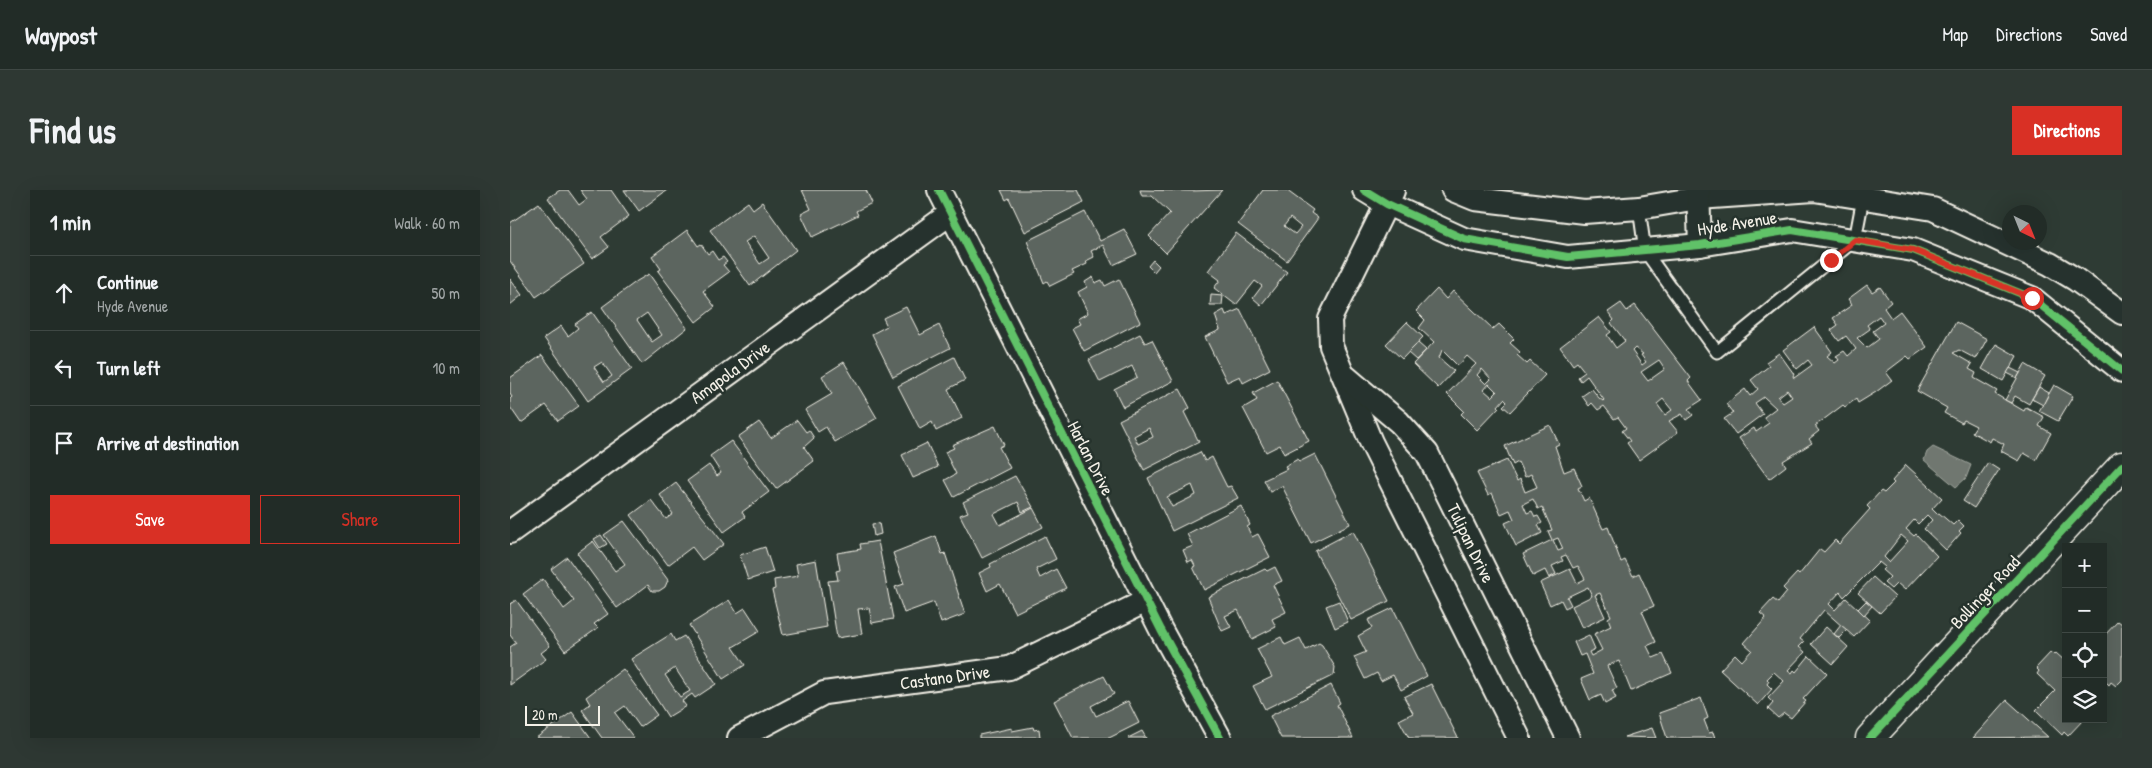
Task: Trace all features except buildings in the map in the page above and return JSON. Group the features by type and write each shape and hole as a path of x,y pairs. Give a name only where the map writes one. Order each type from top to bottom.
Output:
{"main road":[{"name":"Bollinger Road","path":"1870,738 2122,466"}],"street":[{"name":"Harlan Drive","path":"939,190 1146,601 1220,738"},
{"name":"Hyde Avenue","path":"1364,190 1390,197 1464,239 1568,256 1700,245 1792,230 1913,250 2032,298 2122,371"},
{"name":"Hyde Avenue","path":"1453,190 1475,199 1584,212 1639,208 1698,194 1814,190 1933,209 2050,264 2075,279 2122,313"},
{"path":"1698,194 1700,245"},
{"name":"Tulipan Drive","path":"1390,197 1330,318 1331,346 1371,442 1519,738"},
{"name":"Amapola Drive","path":"510,532 951,213"},
{"name":"Tulipan Drive","path":"1341,373 1399,422 1427,453 1568,738"},
{"name":"Castano Drive","path":"739,738 824,693 1009,668 1146,601"}],"lane":[{"path":"1639,208 1645,251 1717,352 1855,240 1863,198"}],"shaded area":[{"path":"1933,447 1971,465 1966,478 1956,487 1924,460 1927,452"}],"cycle path":[{"path":"939,190 1161,630 1220,738"},
{"path":"1364,190 1387,204 1464,239 1568,257 1700,245 1792,230 1913,250 2032,298 2122,371"},
{"path":"1870,738 2122,466"}],"route":[{"path":"1831,260 1855,240 1913,250 2032,298"}]}
